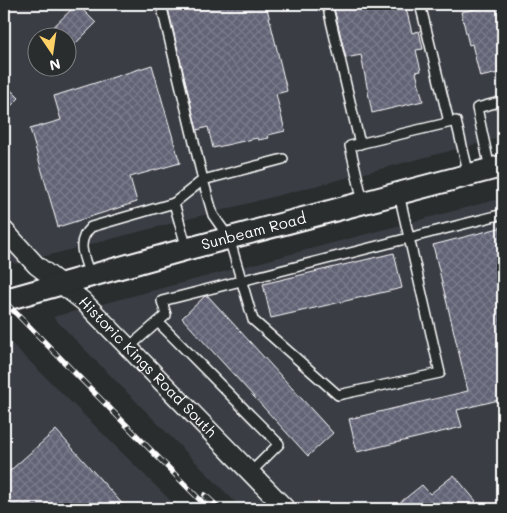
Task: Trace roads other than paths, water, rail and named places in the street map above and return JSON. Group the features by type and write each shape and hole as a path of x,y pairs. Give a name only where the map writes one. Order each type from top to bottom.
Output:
{"street":[{"name":"Sunbeam Road","path":"4,300 60,283 497,168"},
{"name":"Historic Kings Road South","path":"4,230 36,265 83,301 286,509"}],"lane":[{"path":"161,4 203,180 214,215 229,238 253,320 338,395 440,373 399,193"},
{"path":"327,4 360,144"},
{"path":"420,4 449,122"},
{"path":"497,168 477,108 503,101"},
{"path":"364,203 350,146 456,121 469,175"},
{"path":"90,275 80,242 84,234 91,228 174,203 203,180 283,159"},
{"path":"174,203 187,249"},
{"path":"128,348 166,315 162,301 409,240 503,214"},
{"path":"158,322 278,444 250,473"}],"railway":[{"path":"4,301 209,509"},
{"path":"205,495 220,509"}]}
